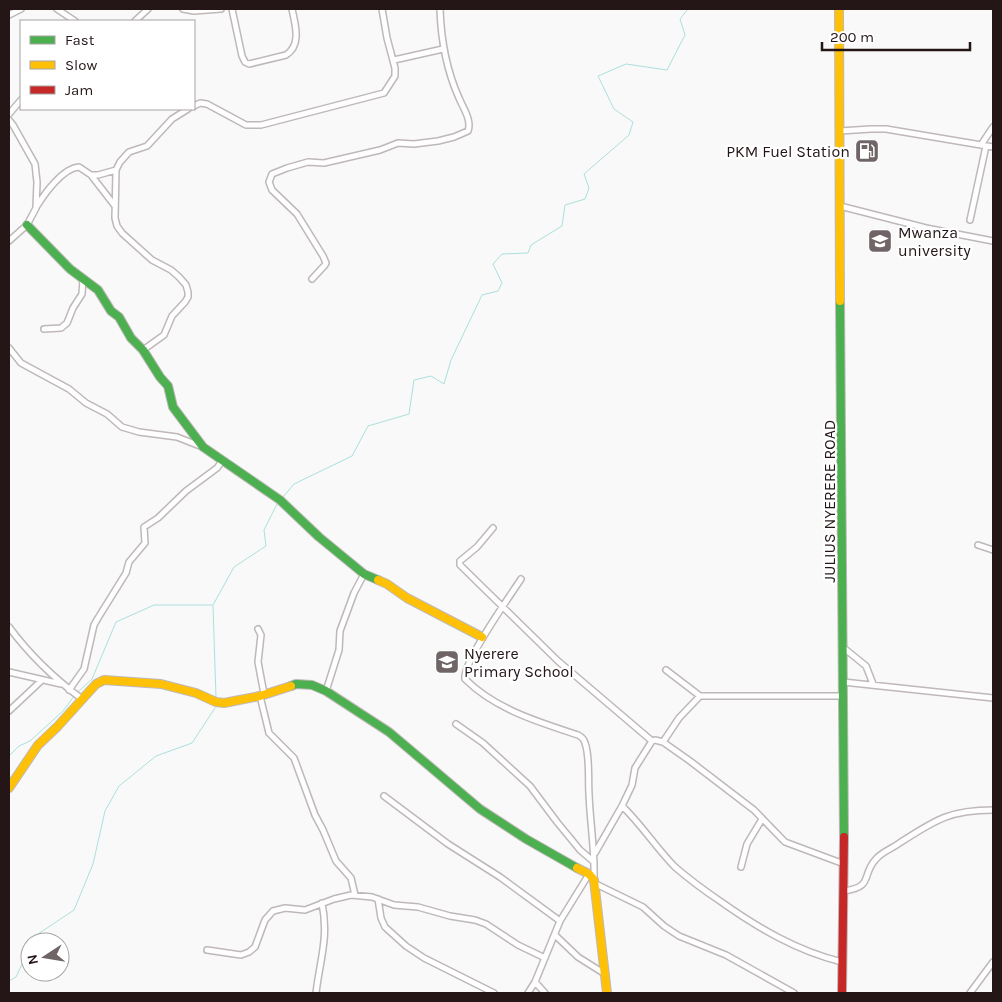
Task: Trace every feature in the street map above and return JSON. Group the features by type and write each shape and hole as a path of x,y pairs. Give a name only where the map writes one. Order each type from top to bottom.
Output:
{"main road":[{"name":"JULIUS NYERERE ROAD","path":"839,9 840,350 843,432 844,649 842,993"},
{"path":"27,225 70,268 98,290 111,311 119,317 131,338 143,350 168,386 173,407 203,447 280,500 318,537 364,574 388,584 407,598 482,637"},
{"path":"9,788 38,745 96,684 104,680 161,684 224,703 262,695 296,684 312,685 326,691 389,732 480,809 593,879 607,993"}],"street":[{"path":"9,15 21,9"},
{"path":"59,9 67,19"},
{"path":"136,20 148,9"},
{"path":"183,9 194,11 221,9"},
{"path":"232,9 242,56 245,62 249,64 286,55 292,51 296,38 292,9"},
{"path":"195,103 206,104 246,125 261,125 384,93 395,76 394,60 387,38 382,9"},
{"path":"312,279 326,263 297,214 272,190 269,182 272,174 308,162 324,163 380,150 398,143 414,144 438,141 468,131 470,122 454,88 443,49 440,9"},
{"path":"394,60 443,49"},
{"path":"9,114 20,101"},
{"path":"143,350 164,335 172,316 188,297 188,292 186,285 179,277 171,270 152,260 122,233 115,222 116,170 120,162 130,152 147,146 172,119 186,110"},
{"path":"9,120 35,164 37,177 36,208"},
{"path":"970,220 984,145 993,127"},
{"path":"840,131 886,129 993,147"},
{"path":"9,241 27,225 48,189 72,169 80,167 90,175 116,206"},
{"path":"90,175 98,175 116,170"},
{"path":"840,206 926,228 993,242"},
{"path":"44,329 61,328 66,323 82,294 83,279"},
{"path":"9,348 18,361 25,366 107,414 122,427 139,432 177,437 203,447"},
{"path":"69,690 84,669 94,626 98,618 126,573 129,562 145,543 144,527 158,518 186,491 216,468 222,461"},
{"path":"493,528 477,547 459,563 558,661 652,741 663,742 754,810 785,842 844,864"},
{"path":"978,545 993,550"},
{"path":"326,691 339,650 340,631 354,593 364,574"},
{"path":"521,579 482,637 466,669 465,680 477,691 515,713 583,738 586,750 594,854 593,879 560,921 535,982 528,993"},
{"path":"9,627 24,646 63,685 82,699"},
{"path":"258,629 261,635 258,662 269,733 294,758 315,815 324,830 336,861 351,878 355,895"},
{"path":"844,649 866,666 874,684"},
{"path":"666,670 700,696 843,696"},
{"path":"9,672 63,685"},
{"path":"9,711 42,680"},
{"path":"843,682 993,698"},
{"path":"663,742 679,718 700,696"},
{"path":"9,703 14,706"},
{"path":"456,724 483,743 530,786 580,850 594,862"},
{"path":"594,854 622,806 632,785 635,768 652,741"},
{"path":"384,796 448,844 500,877 560,921"},
{"path":"622,806 673,865 707,892 781,940 824,958 843,962"},
{"path":"844,891 861,887 866,880 870,867 879,856 930,824 956,813 993,810"},
{"path":"741,866 747,844 762,819"},
{"path":"593,879 644,907 664,926 679,936 726,955 794,993"},
{"path":"207,950 241,955 249,952 254,947 265,920 273,911 285,908 304,910 334,899 365,895 394,904 418,907 450,916 475,920 486,924 518,945 545,958"},
{"path":"378,899 381,918 385,927 406,946 424,958 494,993"},
{"path":"316,993 326,925 322,903"},
{"path":"554,935 578,957 605,974"},
{"path":"970,993 993,962"},
{"path":"535,982 545,993"}],"waterway":[{"path":"283,497 294,484 352,456 368,426 409,414 414,380 431,376 444,384 451,360 482,295 498,291 502,283 493,264 502,254 528,253 531,245 562,226 565,205 585,199 589,188 584,174 629,135 633,122 614,109 598,76 626,64 667,70 685,35 680,19 688,9"},
{"path":"78,692 92,679 116,622 154,605 213,605 234,567 266,546 264,530 277,504"},
{"path":"213,606 216,697"},
{"path":"9,756 19,746 30,741 63,711 75,695"},
{"path":"41,932 74,910 93,864 105,811 119,786 156,756 192,743 215,708"},
{"path":"9,981 16,977 20,968"}],"traffic: fast":[{"path":"27,225 70,269 98,290 111,311 119,317 131,338 143,350 168,386 173,407 203,447 280,500 319,537 364,574 378,580"},
{"path":"840,301 844,837"},
{"path":"291,686 296,684 312,685 326,691 389,732 480,809 526,839 577,868"}],"traffic: slow":[{"path":"839,9 840,301"},
{"path":"378,580 407,598 482,637"},
{"path":"9,788 38,745 96,684 104,680 161,684 224,703 260,696 291,686"},
{"path":"577,868 589,874 594,880 607,993"}],"traffic: jam":[{"path":"842,993 844,837"}],"place":[{"name":"PKM Fuel Station","path":"867,151"},
{"name":"Mwanza university","path":"880,241"},
{"name":"Nyerere Primary School","path":"447,662"}]}
